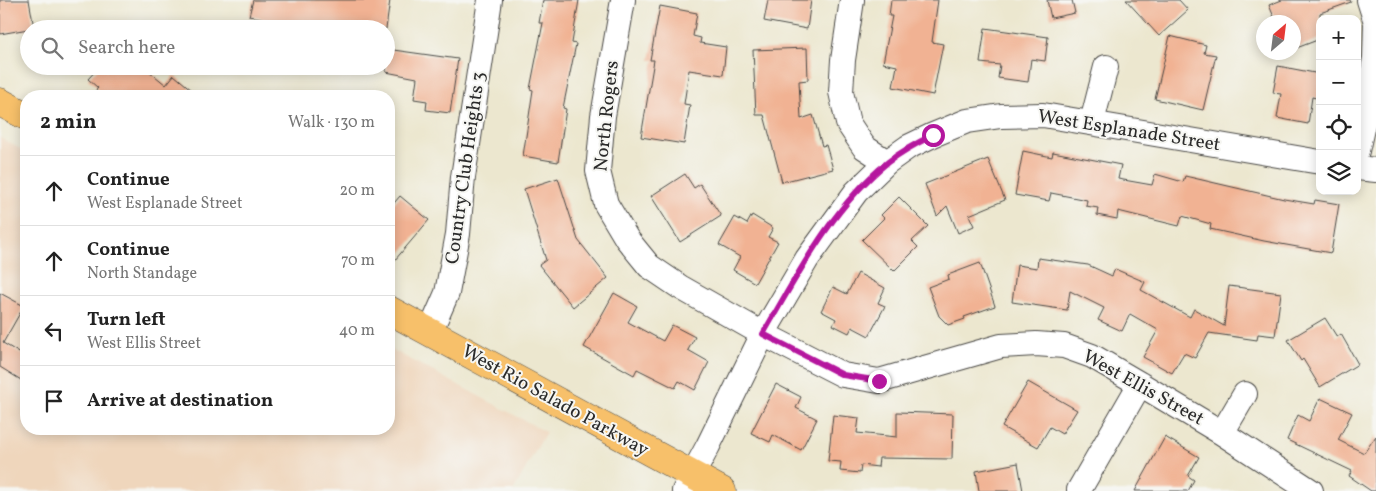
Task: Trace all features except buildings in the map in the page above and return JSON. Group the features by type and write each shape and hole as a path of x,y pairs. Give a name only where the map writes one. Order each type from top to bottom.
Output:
{"main road":[{"path":"0,102 20,113"},
{"name":"West Rio Salado Parkway","path":"395,313 688,483 722,491"}],"street":[{"name":"Country Club Heights 3","path":"430,332 447,293 458,234 464,177 490,0"},
{"name":"North Rogers","path":"623,0 603,116 598,171 606,204 627,239 649,266 680,287 763,334"},
{"path":"852,0 842,60 841,92 848,123 864,147 887,162"},
{"path":"1357,150 1375,58 1376,22 1369,0"},
{"path":"1092,122 1106,67"},
{"name":"West Esplanade Street","path":"688,483 763,334 807,260 856,192 887,162 908,147 967,121 1001,116 1043,115 1316,161"},
{"path":"1361,168 1376,170"},
{"name":"West Ellis Street","path":"763,334 843,375 879,381 1001,346 1036,344 1064,346 1092,356 1222,432 1311,491"},
{"path":"1079,490 1140,384"},
{"path":"1222,432 1245,394"}],"shaded area":[{"path":"0,138 20,149 20,435 395,435 395,351 546,432 513,491 0,491"}],"route":[{"path":"879,381 843,375 763,334 807,260 856,192 887,162 908,147 933,135"}]}
